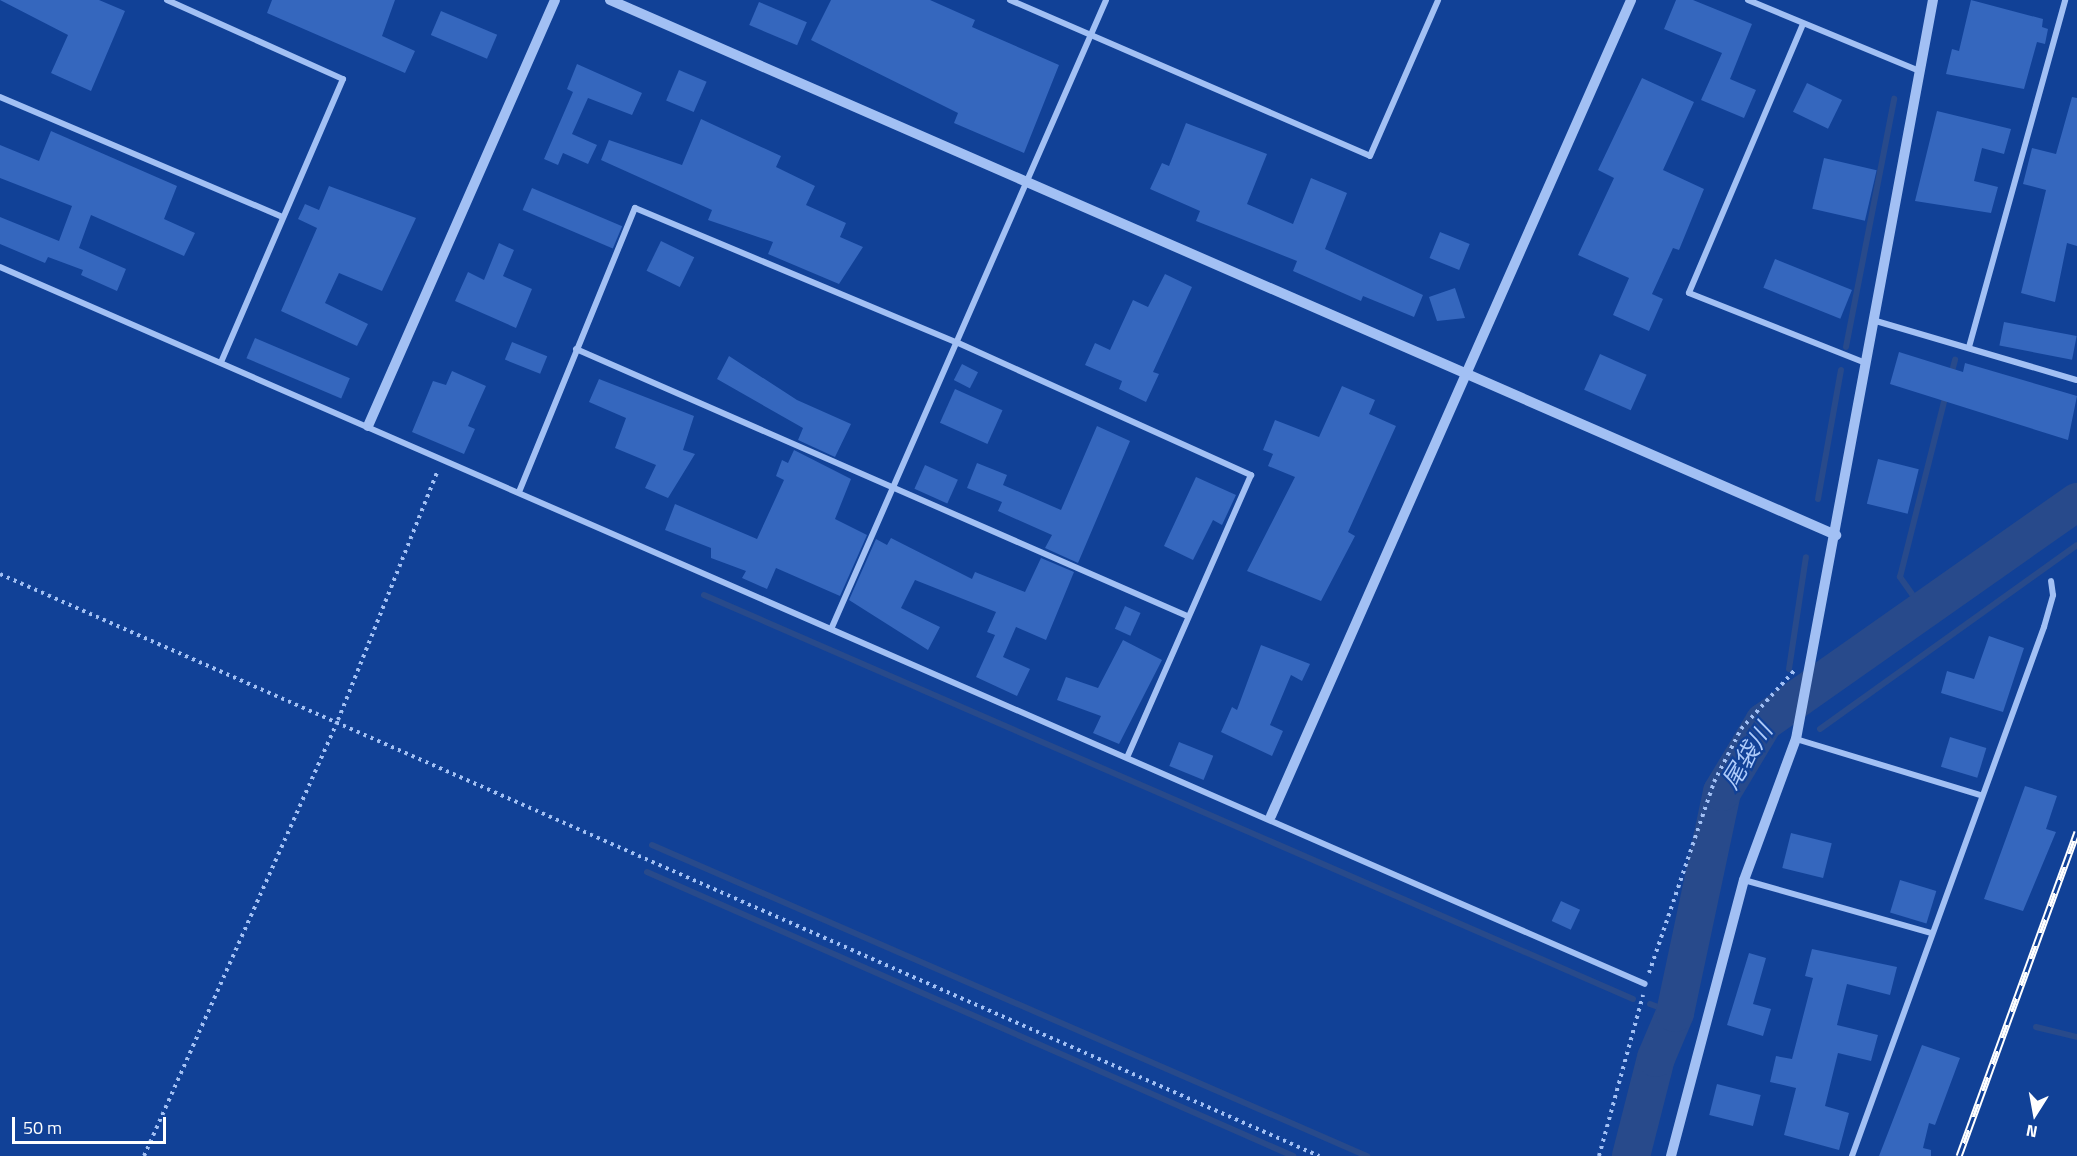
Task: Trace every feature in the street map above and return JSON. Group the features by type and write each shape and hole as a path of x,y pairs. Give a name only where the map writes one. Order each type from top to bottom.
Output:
{"street":[{"path":"167,0 343,79 281,216 221,362"},
{"path":"368,426 555,0"},
{"path":"610,0 1836,536"},
{"path":"1010,0 1370,156 1438,0"},
{"path":"832,627 1106,0"},
{"path":"1271,816 1631,0"},
{"path":"1748,0 1919,71"},
{"path":"1671,1156 1744,880 1796,739 1869,364 1933,0"},
{"path":"1969,347 2065,0"},
{"path":"1803,24 1689,293 1869,364"},
{"path":"0,97 281,216"},
{"path":"519,492 636,208 956,342 1251,475 1128,754"},
{"path":"0,267 1271,816 1645,984"},
{"path":"1876,321 2077,380"},
{"path":"576,349 1187,616"},
{"path":"1852,1156 1980,795 2044,627 2053,596 2051,581"},
{"path":"1796,739 1980,795"},
{"path":"1744,880 1931,933"}],"path":[{"path":"144,1156 338,720 443,459"},
{"path":"0,574 338,720 1318,1156"},
{"path":"1599,1156 1645,984 1714,782 1741,729 1782,678 1812,661"}],"building":[{"path":"0,0 99,0 125,11 91,91 51,73 68,35"},
{"path":"272,0 395,0 382,36 415,51 405,73 267,13"},
{"path":"831,0 930,0 975,20 972,27 1059,65 1024,153 954,123 958,113 811,40"},
{"path":"1676,0 1693,0 1752,24 1730,79 1756,90 1744,118 1701,100 1722,53 1664,29"},
{"path":"1971,0 2043,19 2042,27 2048,29 2045,44 2037,42 2024,89 1946,74 1952,49 1959,51"},
{"path":"759,2 807,22 797,45 749,25"},
{"path":"441,11 497,35 487,59 431,35"},
{"path":"577,64 642,93 632,115 588,98 572,134 597,145 588,164 563,153 558,165 544,159 573,92 567,89"},
{"path":"679,70 707,82 694,112 666,100"},
{"path":"1642,78 1694,102 1663,170 1704,189 1679,250 1673,248 1652,294 1663,299 1649,331 1613,315 1629,278 1578,255 1614,178 1598,170"},
{"path":"1807,83 1842,100 1828,129 1793,112"},
{"path":"2072,97 2077,98 2077,246 2067,243 2055,302 2021,293 2046,190 2023,184 2032,148 2056,154"},
{"path":"1937,111 2011,129 2004,154 1982,148 1974,181 1998,187 1991,213 1915,201"},
{"path":"701,119 781,156 776,167 815,186 806,205 846,223 840,237 863,247 839,284 768,254 773,242 708,220 712,210 601,160 609,140 682,165"},
{"path":"1186,123 1267,154 1247,204 1293,224 1311,178 1347,193 1325,249 1423,295 1414,317 1363,296 1361,301 1293,271 1297,261 1196,221 1200,211 1150,189 1162,163 1169,166"},
{"path":"51,131 177,186 164,219 195,233 184,256 91,215 79,248 126,269 117,291 81,275 83,270 48,257 45,263 0,244 0,217 59,241 72,206 0,178 0,145 39,161"},
{"path":"1824,158 1877,170 1865,221 1812,209"},
{"path":"329,186 416,218 382,291 339,273 325,303 368,324 357,346 281,311 317,228 298,219 305,204 319,210"},
{"path":"532,188 622,226 613,248 523,210"},
{"path":"1440,232 1470,244 1459,270 1430,258"},
{"path":"661,241 694,257 680,287 647,271"},
{"path":"499,243 514,250 503,276 532,289 516,328 455,301 468,272 484,280"},
{"path":"1775,259 1852,290 1840,319 1763,288"},
{"path":"1165,274 1192,287 1153,372 1159,374 1146,402 1119,389 1122,381 1085,365 1095,343 1110,350 1133,300 1148,307"},
{"path":"1455,288 1465,318 1437,321 1429,297"},
{"path":"2004,322 2077,336 2072,360 1999,346"},
{"path":"255,338 350,378 341,398 246,358"},
{"path":"512,342 547,356 540,374 505,360"},
{"path":"1899,352 1963,372 1965,363 2077,396 2068,440 1890,384"},
{"path":"1600,354 1647,375 1631,410 1584,390"},
{"path":"729,356 797,400 851,424 835,457 798,440 803,428 717,379"},
{"path":"962,364 978,372 970,388 954,380"},
{"path":"452,371 486,386 468,426 475,429 464,454 412,432 433,381 446,385"},
{"path":"599,379 694,416 683,450 695,454 668,498 645,488 656,465 615,448 626,418 589,402"},
{"path":"1342,386 1375,400 1369,414 1396,426 1348,532 1355,536 1321,601 1247,571 1295,477 1268,466 1273,454 1263,450 1275,420 1319,437"},
{"path":"955,389 1003,410 987,444 940,423"},
{"path":"1097,426 1130,441 1078,563 1045,548 1052,535 998,511 1002,502 967,488 977,463 1007,475 1003,485 1061,510"},
{"path":"794,450 851,479 835,519 867,535 840,596 776,568 767,589 742,578 746,571 711,558 711,548 665,530 675,504 757,539 784,480 776,476 782,460 788,463"},
{"path":"1878,459 1919,469 1908,514 1867,504"},
{"path":"925,465 958,480 947,503 914,489"},
{"path":"1196,477 1236,495 1222,525 1213,520 1193,560 1164,546"},
{"path":"891,538 972,579 975,572 1025,592 1041,558 1074,572 1046,640 1016,627 1003,657 1030,669 1017,696 976,677 995,635 987,632 996,612 915,580 901,608 940,627 928,650 849,600 876,539 887,545"},
{"path":"1125,606 1141,613 1130,636 1115,629"},
{"path":"1989,636 2024,648 2003,712 1941,693 1947,671 1974,679"},
{"path":"1123,640 1162,660 1119,744 1093,733 1101,716 1057,700 1066,677 1098,688"},
{"path":"1261,645 1310,664 1302,681 1291,675 1270,725 1283,731 1272,756 1221,732 1232,707 1237,710"},
{"path":"1950,737 1986,748 1977,778 1941,767"},
{"path":"1179,742 1213,756 1204,780 1169,766"},
{"path":"2025,786 2057,796 2046,829 2056,832 2023,911 1984,899"},
{"path":"1791,833 1832,843 1823,878 1782,868"},
{"path":"1900,880 1936,891 1926,924 1890,913"},
{"path":"1561,901 1580,910 1571,930 1552,921"},
{"path":"1812,949 1897,967 1890,995 1847,984 1837,1025 1878,1035 1871,1061 1838,1053 1825,1106 1849,1113 1839,1150 1784,1135 1796,1088 1770,1082 1776,1056 1792,1059 1813,978 1805,976"},
{"path":"1749,953 1766,958 1753,1004 1771,1009 1763,1036 1727,1025"},
{"path":"1922,1045 1960,1058 1935,1125 1929,1123 1923,1148 1931,1150 1931,1156 1879,1156"},
{"path":"1717,1084 1761,1095 1753,1126 1709,1115"}],"waterway":[{"path":"1846,347 1894,99"},
{"path":"1951,375 1955,360"},
{"path":"1818,499 1841,370"},
{"path":"1924,611 1900,577 1946,394"},
{"name":"尾袋川","path":"1631,1156 1656,1058 1675,1013 1722,792 1764,722 2077,502"},
{"path":"1820,729 2077,545"},
{"path":"1789,669 1806,557"},
{"path":"704,595 1633,999"},
{"path":"1783,708 1786,689"},
{"path":"652,845 1367,1156"},
{"path":"647,872 1293,1156"},
{"path":"1650,1004 1675,1013"},
{"path":"2036,1027 2077,1037"}],"railway":[{"path":"1959,1156 2077,832"}]}
